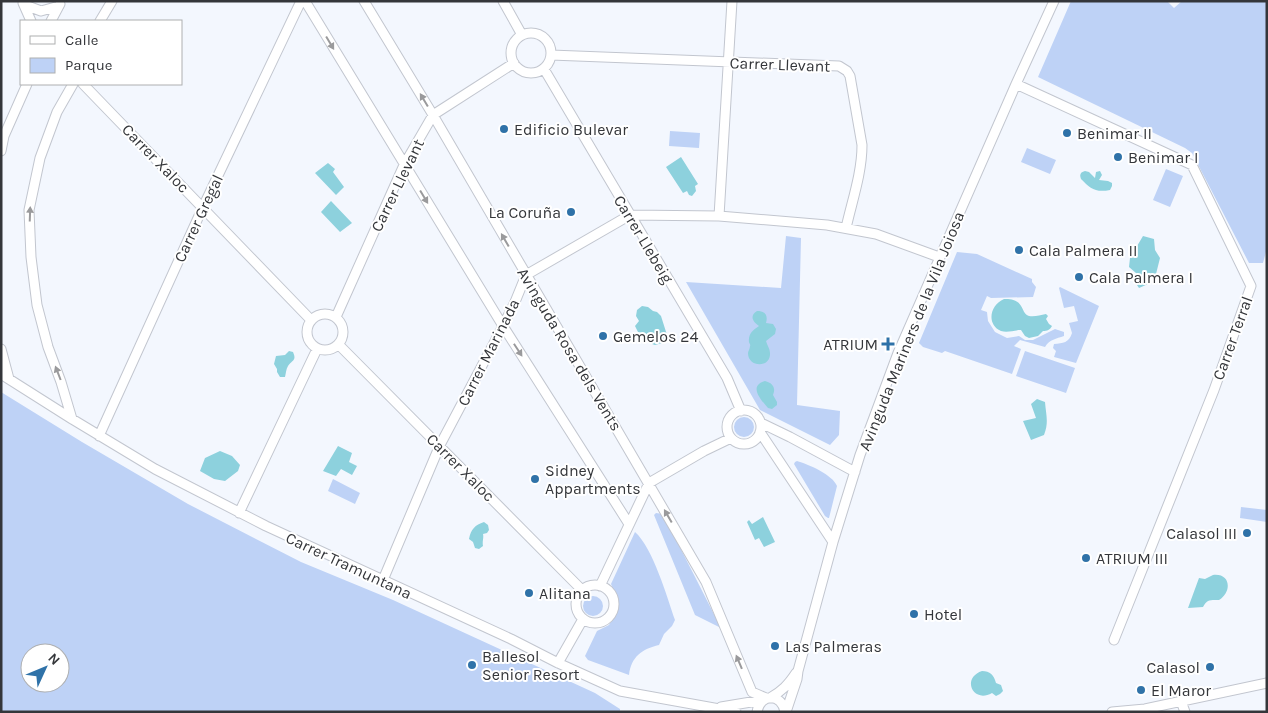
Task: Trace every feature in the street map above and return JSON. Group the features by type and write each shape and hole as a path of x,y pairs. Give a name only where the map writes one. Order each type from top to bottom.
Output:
{"street":[{"path":"101,20 112,1"},
{"name":"Carrer Gregal","path":"99,436 203,207 301,1"},
{"path":"305,1 502,326 629,524"},
{"name":"Avinguda Rosa dels Vents","path":"364,1 433,115 706,582 752,692 766,699 774,698 781,703 785,712"},
{"path":"503,1 522,35"},
{"path":"719,216 732,1"},
{"name":"Avinguda Mariners de la Vila Joiosa","path":"785,712 797,679 833,542 860,454 898,353 1054,1"},
{"path":"23,3 41,11 61,3"},
{"path":"23,3 31,20"},
{"path":"52,20 61,3"},
{"path":"534,33 540,35 549,43 551,54 550,60 544,69 539,72 528,73 518,68 514,63 511,51 513,44 522,35 534,33"},
{"name":"Carrer Llevant","path":"551,54 839,66 847,71 851,82 862,151 860,170 846,228"},
{"name":"Carrer Llevant","path":"336,317 404,165 433,115 514,63"},
{"name":"Carrer Llebeig","path":"544,69 728,378 741,411"},
{"name":"Carrer Terral","path":"1016,84 1192,165 1251,286 1214,390 1114,640"},
{"path":"1,151 4,136 27,85"},
{"path":"72,85 57,112 40,158 30,210 31,257 37,305 48,346 72,419"},
{"name":"Carrer Xaloc","path":"84,85 311,320"},
{"path":"526,275 630,215 719,216 827,225 876,234 939,257"},
{"name":"Carrer Marinada","path":"383,580 440,445 515,302 526,275"},
{"path":"320,314 336,317 343,327 343,339 340,344 329,351 317,349 307,336 308,325 311,320 320,314"},
{"name":"Carrer Xaloc","path":"340,344 582,590"},
{"path":"1,349 5,377"},
{"path":"239,513 317,349"},
{"name":"Carrer Tramuntana","path":"5,377 155,469 239,513 558,663 620,690 736,712"},
{"path":"760,428 754,441 744,444 731,438 727,427 728,421 735,412 741,411 755,414 760,428 833,542"},
{"path":"760,428 790,437 855,472"},
{"path":"600,586 649,483 704,451 731,438"},
{"path":"588,586 600,586 610,593 614,604 610,616 606,620 594,624 579,615 576,599 582,590 588,586"},
{"path":"558,663 583,619"},
{"name":"Avinguda Mariners de la Vila Joiosa","path":"766,699 778,694 788,685 798,671"},
{"path":"1112,712 1145,709 1267,683"},
{"path":"757,712 758,706 766,699"},
{"name":"Carrer Tramuntana","path":"716,708 766,699"},
{"path":"1181,701 1185,712"}],"green space":[{"path":"1071,1 1167,1 1174,8 1182,1 1267,1 1267,248 1263,263 1249,263 1192,153 1038,77"},
{"path":"670,131 700,133 699,148 669,146"},
{"path":"1027,148 1056,160 1050,174 1021,162"},
{"path":"1166,169 1183,176 1170,207 1153,200"},
{"path":"786,236 801,238 797,405 840,411 839,435 830,445 760,410 686,282 781,288"},
{"path":"957,252 977,254 1032,279 1036,287 1033,297 991,298 987,296 981,310 987,312 988,321 995,332 1007,338 1019,336 1025,340 1033,340 1055,329 1064,332 1064,336 1051,341 1045,347 1020,340 1014,346 1021,349 1012,374 945,351 942,353 923,347 919,343"},
{"path":"1060,287 1099,306 1076,363 1054,357 1056,351 1053,348 1054,344 1067,341 1072,333 1069,323 1078,321 1074,306 1064,308"},
{"path":"1025,351 1075,368 1066,393 1016,376"},
{"path":"1,392 188,504 301,562 393,600 595,693 620,709 620,712 1,712"},
{"path":"744,417 751,420 754,427 751,434 744,437 737,434 734,427 737,420"},
{"path":"797,461 813,467 835,482 837,486 829,518 825,516 794,464"},
{"path":"333,479 360,493 355,504 328,491"},
{"path":"1241,507 1267,510 1267,522 1240,518"},
{"path":"656,513 663,514 721,628 695,615 654,515"},
{"path":"635,532 648,549 664,586 675,620 664,634 659,645 647,649 638,655 632,663 629,675 588,660 585,656 597,631 609,625 617,611 618,601 611,584"},
{"path":"593,596 600,599 603,606 600,613 593,616 586,613 583,606 586,599"}],"shaded area":[{"path":"681,157 698,184 695,186 696,191 692,196 687,191 683,193 666,167"},
{"path":"328,163 335,169 333,172 344,187 336,195 315,173"},
{"path":"1085,171 1095,178 1096,172 1100,171 1102,175 1099,180 1112,183 1110,190 1100,191 1090,187 1080,177 1081,173"},
{"path":"331,201 352,223 340,232 321,212"},
{"path":"1143,236 1154,239 1155,250 1160,258 1156,274 1150,277 1148,284 1139,288 1135,282 1136,273 1129,267 1130,258"},
{"path":"1004,299 1011,299 1019,303 1026,315 1046,314 1048,316 1046,319 1052,326 1038,336 1029,338 1021,330 1001,331 993,324 992,315 999,302"},
{"path":"642,306 648,307 661,316 667,335 662,343 655,345 649,343 644,334 638,332 635,326 639,321 636,316 637,310"},
{"path":"757,311 764,313 767,318 766,323 773,324 776,329 775,334 766,341 770,352 769,358 763,364 755,364 749,358 748,353 750,334 759,326 753,319 753,315"},
{"path":"289,351 293,352 294,359 287,367 285,377 280,377 274,364 276,356 285,355"},
{"path":"765,381 774,388 773,395 777,405 772,409 768,408 762,401 757,390 757,386"},
{"path":"1037,399 1045,402 1046,426 1044,435 1031,440 1023,421 1036,418 1031,404"},
{"path":"338,446 352,453 349,462 357,466 352,475 341,469 336,476 323,471"},
{"path":"220,451 232,456 240,465 238,471 225,481 214,479 200,471 205,458"},
{"path":"763,517 775,542 764,547 759,538 755,540 747,522 749,520 752,524"},
{"path":"484,522 488,525 489,530 483,534 483,546 479,549 475,548 473,542 469,539 472,530"},
{"path":"1213,575 1223,577 1228,584 1223,597 1219,600 1208,601 1203,607 1188,608 1199,578 1205,579"},
{"path":"982,671 991,674 996,683 1001,685 1003,691 1000,694 996,696 992,693 985,696 975,693 972,689 972,679"}],"place":[{"name":"Edificio Bulevar","path":"504,129"},
{"name":"Benimar II","path":"1067,133"},
{"name":"Benimar I","path":"1118,157"},
{"name":"La Coruña","path":"571,212"},
{"name":"Cala Palmera II","path":"1019,250"},
{"name":"Cala Palmera I","path":"1079,277"},
{"name":"Gemelos 24","path":"603,336"},
{"name":"ATRIUM","path":"888,344"},
{"name":"Sidney Appartments","path":"535,479"},
{"name":"Calasol III","path":"1247,533"},
{"name":"ATRIUM III","path":"1086,558"},
{"name":"Alitana","path":"529,593"},
{"name":"Hotel","path":"914,614"},
{"name":"Las Palmeras","path":"775,646"},
{"name":"Ballesol Senior Resort","path":"472,665"},
{"name":"Calasol","path":"1210,667"},
{"name":"El Maror","path":"1141,690"}]}
